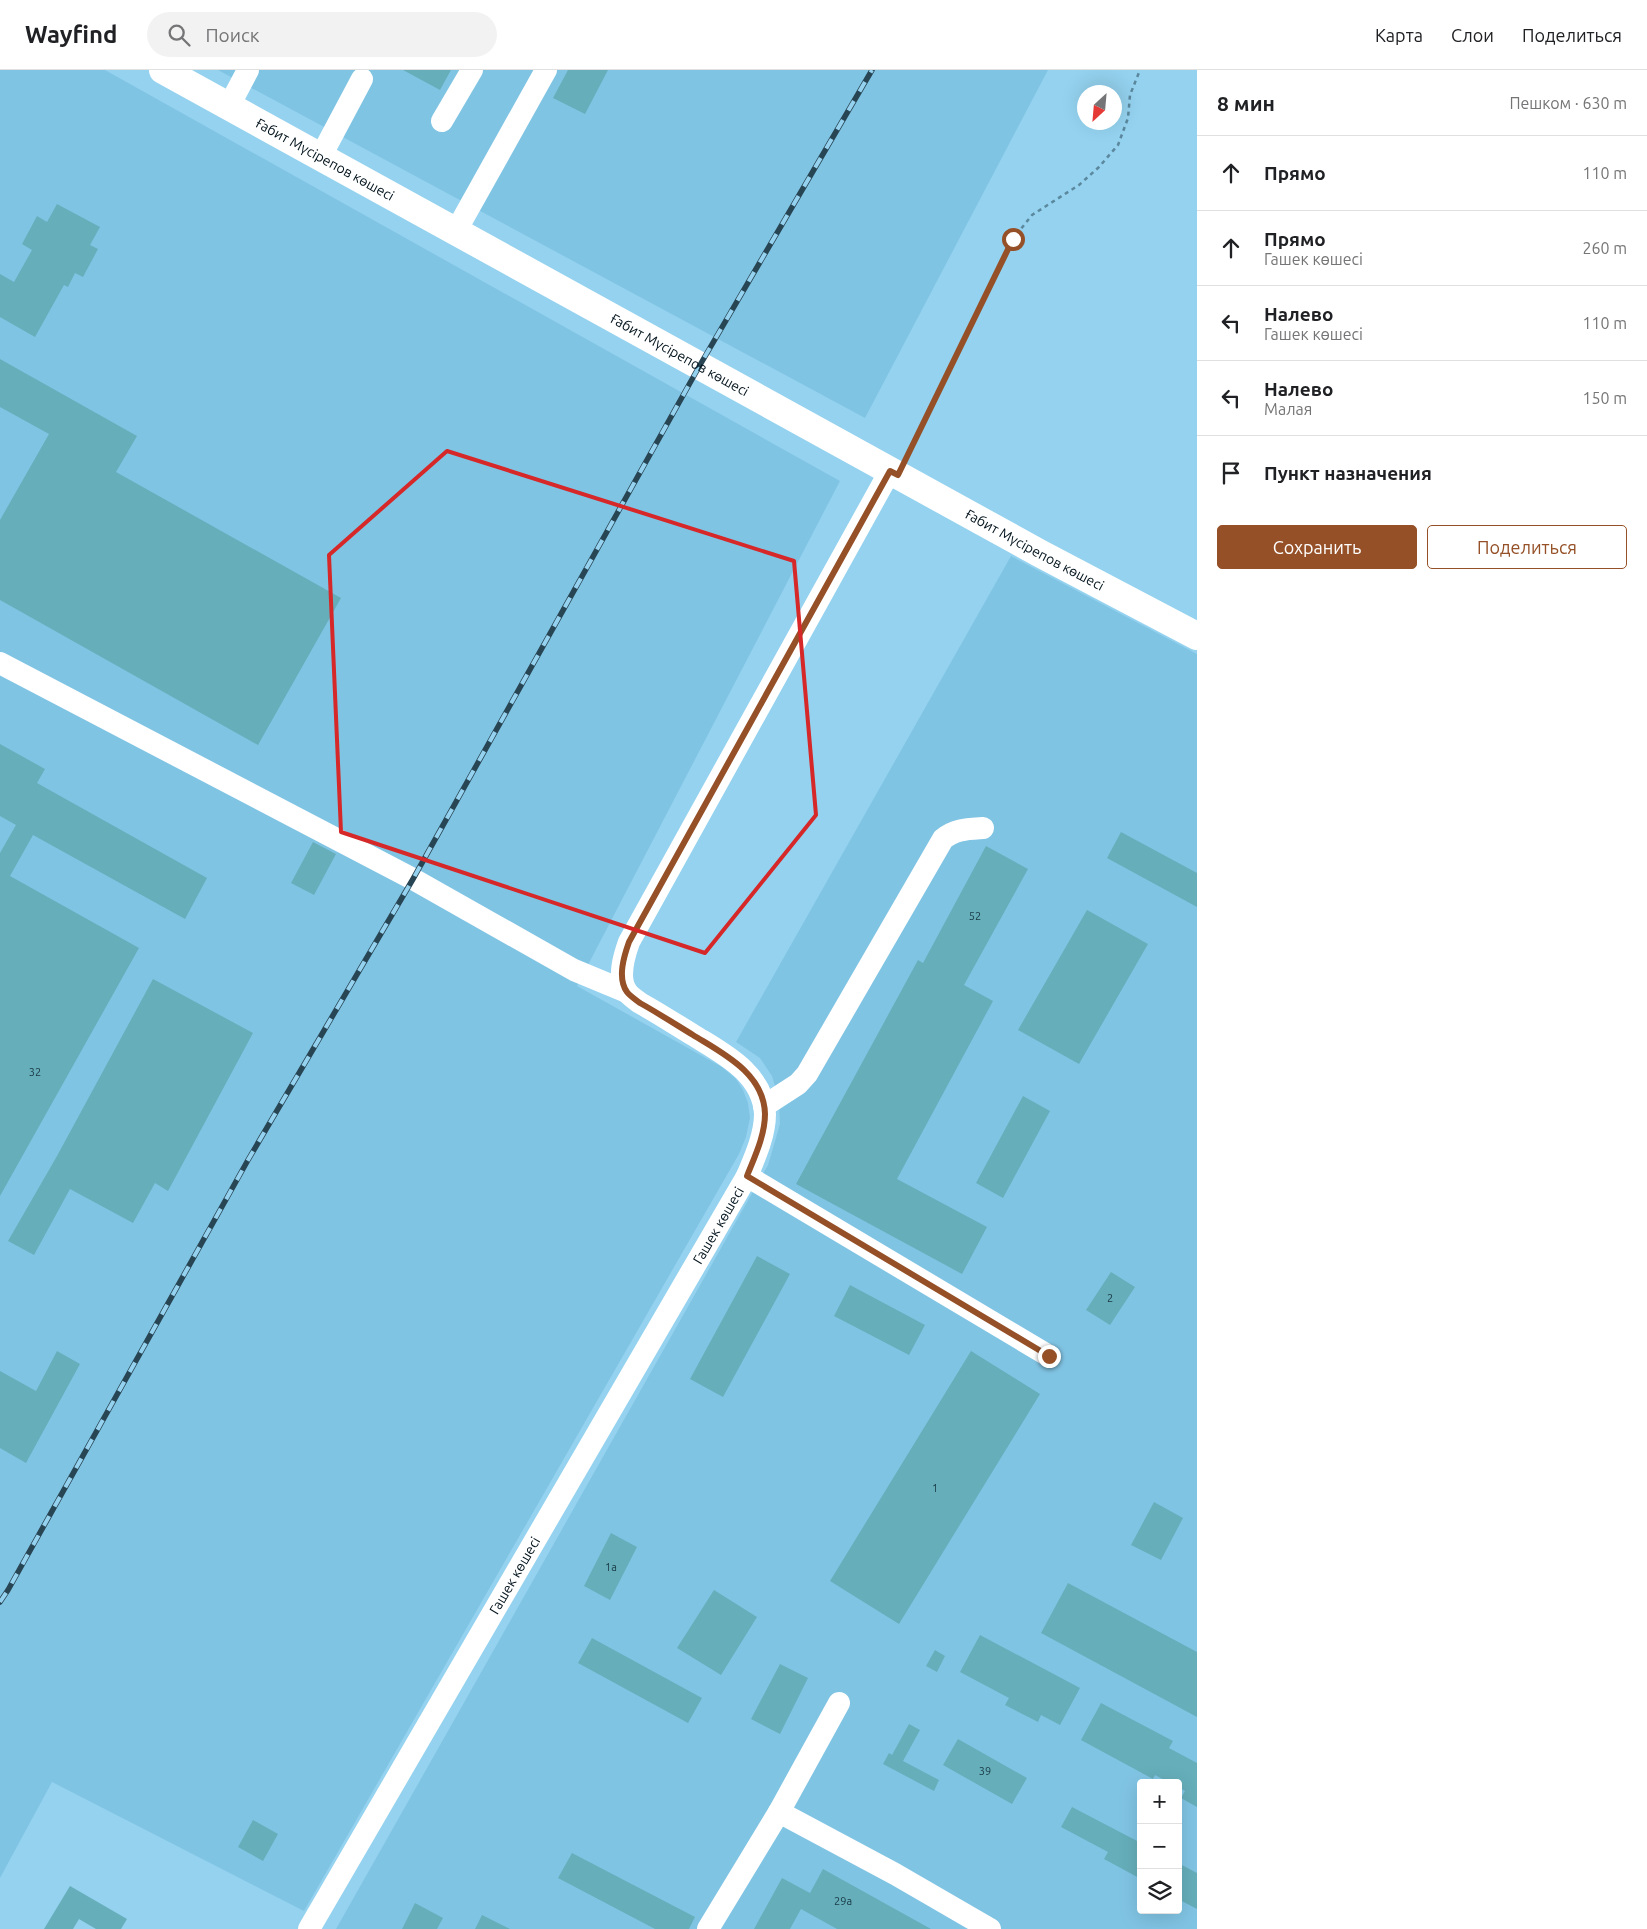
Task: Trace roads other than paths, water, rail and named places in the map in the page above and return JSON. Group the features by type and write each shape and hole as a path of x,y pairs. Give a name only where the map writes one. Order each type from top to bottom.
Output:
{"main road":[{"name":"Ғабит Мүсірепов көшесі","path":"163,70 1041,554 1197,636"}],"street":[{"path":"229,106 248,70"},
{"path":"442,121 472,70"},
{"path":"456,231 546,70"},
{"path":"321,156 362,79"},
{"path":"627,992 623,978 622,962 629,942 894,473"},
{"name":"Гашек көшесі","path":"0,663 413,879 574,970 627,992 640,1003 731,1058 756,1085 764,1106 758,1151 747,1176 310,1929"},
{"path":"764,1106 798,1084 807,1074 943,839 951,832 983,828"},
{"path":"747,1176 1049,1356"},
{"path":"708,1929 779,1812 839,1703"},
{"path":"779,1812 896,1874 990,1929"}],"railway":[{"path":"0,1602 248,1160 413,879 700,365 872,70"}]}
